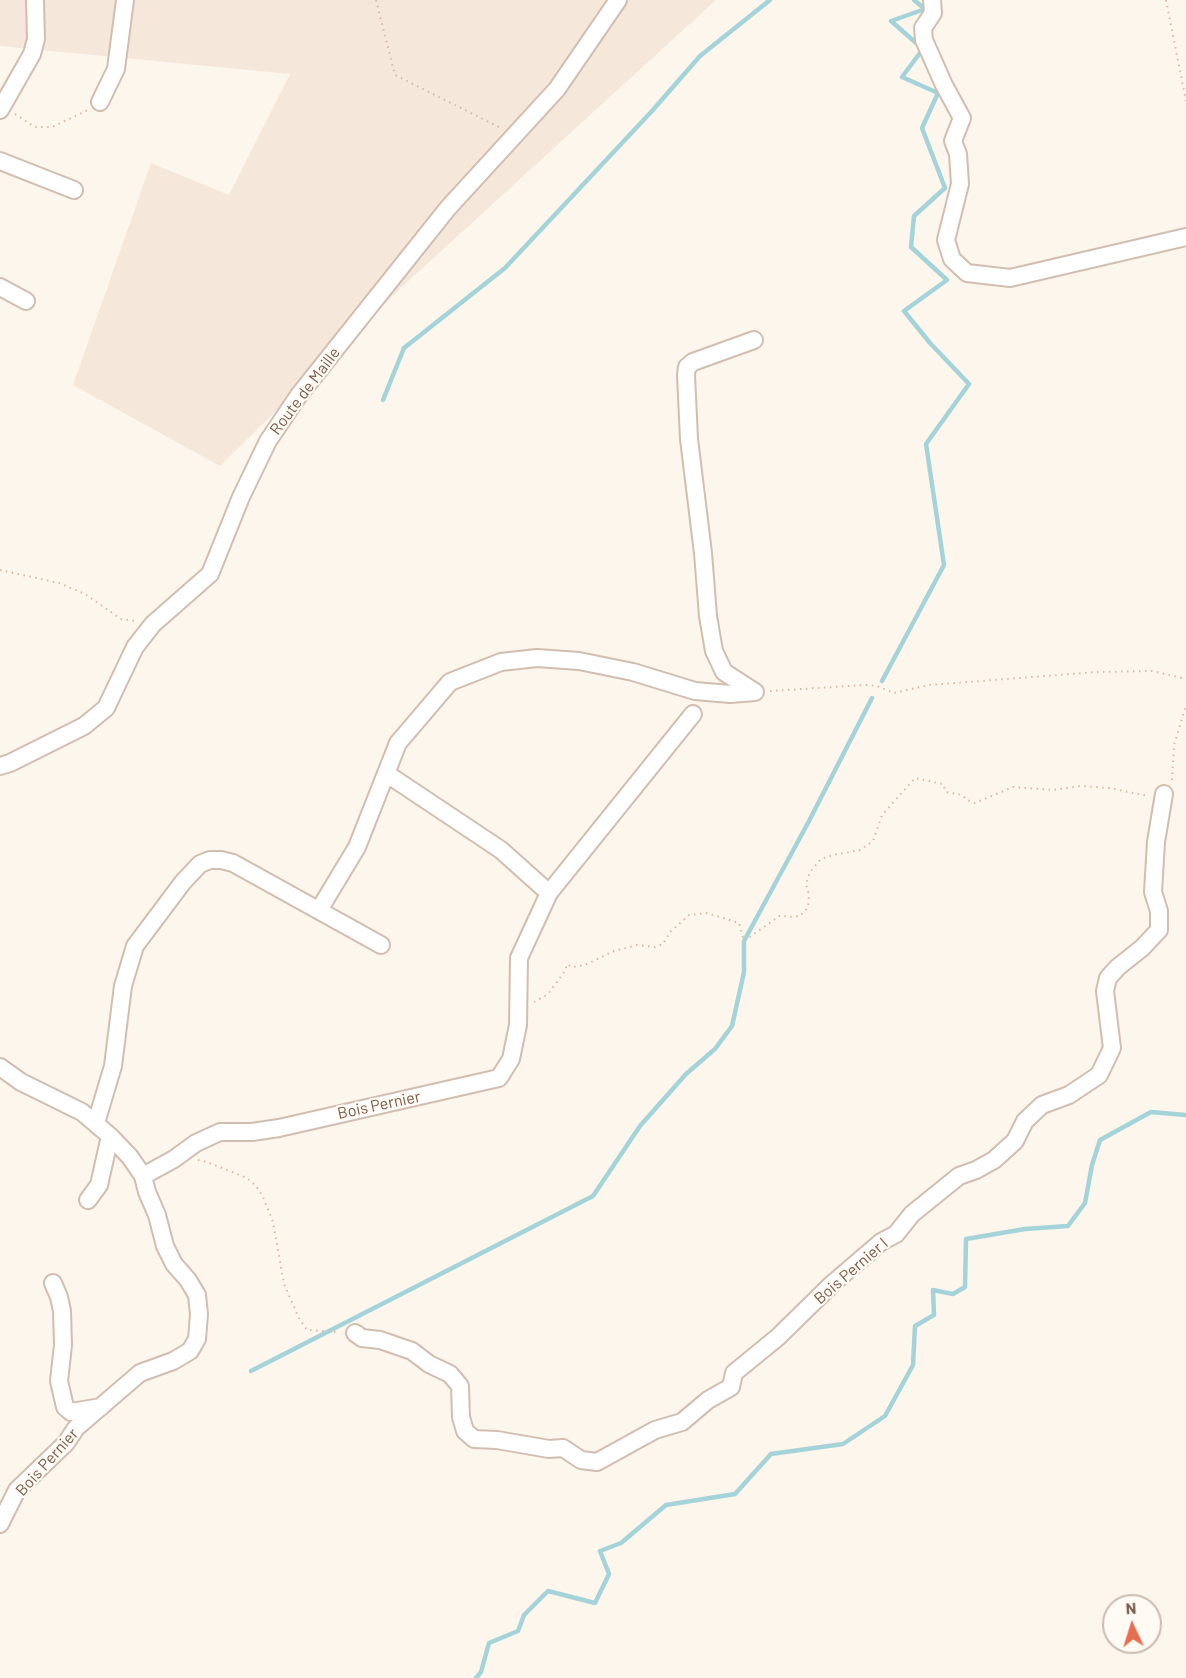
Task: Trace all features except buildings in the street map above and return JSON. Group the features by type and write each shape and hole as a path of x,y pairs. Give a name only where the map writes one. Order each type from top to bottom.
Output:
{"street":[{"path":"1,108 32,54 36,39 35,0"},
{"path":"100,102 116,69 125,0"},
{"name":"Route de Maille","path":"0,766 84,726 106,708 135,647 153,624 210,574 241,497 268,441 299,395 448,208 557,89 618,0"},
{"path":"932,0 933,13 923,28 924,40 962,118 953,141 958,154 960,184 946,240 952,259 966,273 1010,278 1186,237"},
{"path":"0,161 74,190"},
{"path":"0,287 26,301"},
{"path":"754,340 693,362 687,367 686,375 689,439 708,616 714,651 724,672 755,692"},
{"path":"319,910 357,847 398,743 450,682 501,662 537,658 579,661 633,672 695,691 730,694 755,692"},
{"path":"695,691 714,682 724,672"},
{"name":"Bois Pernier","path":"0,1524 17,1490 66,1443 76,1428 140,1373 174,1362 190,1351 197,1339 197,1295 174,1264 165,1246 157,1215 142,1176 174,1159 195,1143 220,1132 252,1132 279,1128 499,1078 511,1059 518,1025 519,958 549,893 693,714"},
{"path":"387,774 501,850 549,893"},
{"name":"Bois Pernier I","path":"355,1333 362,1338 380,1340 412,1351 429,1364 450,1374 460,1386 465,1431 474,1439 497,1440 549,1449 563,1448 581,1460 597,1462 655,1430 682,1422 708,1400 731,1387 734,1373 778,1337 832,1284 881,1242 896,1234 912,1215 959,1176 994,1160 1016,1141 1025,1121 1042,1105 1069,1095 1099,1075 1112,1048 1105,991 1107,978 1143,948 1159,930 1159,911 1154,892 1156,842 1164,794"},
{"path":"96,1123 113,1066 123,986 135,946 183,882 200,864 210,860 233,863 381,945"},
{"path":"0,1067 21,1082 82,1112 110,1136 130,1158 142,1176"},
{"path":"88,1200 99,1185 110,1136"},
{"name":"Bois Pernier","path":"53,1283 62,1311 63,1345 59,1381 65,1407 71,1412 101,1407"}],"path":[{"path":"376,0 395,75 515,135"},
{"path":"1166,0 1186,100"},
{"path":"1,108 35,128 52,127 74,118 100,102"},
{"path":"0,570 59,583 85,594 121,619 153,624"},
{"path":"755,692 865,685 877,686 894,693 928,685 1097,672 1153,671 1186,680"},
{"path":"517,1019 527,1008 548,994 565,971 567,964 572,967 585,965 614,951 637,945 656,947 663,944 670,932 689,915 707,913 739,923 744,941 781,915 800,916 808,907 806,884 810,872 821,859 860,850 873,841 882,815 915,778 943,784 946,792 962,795 975,803 1013,786 1053,790 1080,786 1109,788 1147,796 1164,794 1172,780 1174,745 1186,705"},
{"path":"174,1159 207,1162 247,1178 256,1186 273,1222 284,1284 307,1330 355,1333"}],"shaded area":[{"path":"0,0 716,0 404,285 220,466 73,385 151,163 229,195 290,74 0,46"}],"waterway":[{"path":"383,400 404,348 505,268 652,111 700,56 770,0"},
{"path":"882,681 944,565 926,444 969,384 930,343 904,311 947,280 911,247 914,216 945,188 922,128 938,93 902,77 923,49 891,21 925,9 914,0"},
{"path":"251,1371 593,1196 640,1126 686,1074 715,1049 732,1026 744,972 744,941 872,698"},
{"path":"476,1678 481,1672 489,1643 518,1631 524,1615 548,1591 595,1603 609,1574 600,1551 621,1543 666,1505 735,1494 771,1454 843,1444 885,1416 913,1365 915,1326 934,1315 933,1290 953,1294 965,1287 966,1239 1025,1229 1068,1226 1085,1203 1092,1165 1100,1140 1151,1112 1186,1115"}]}
